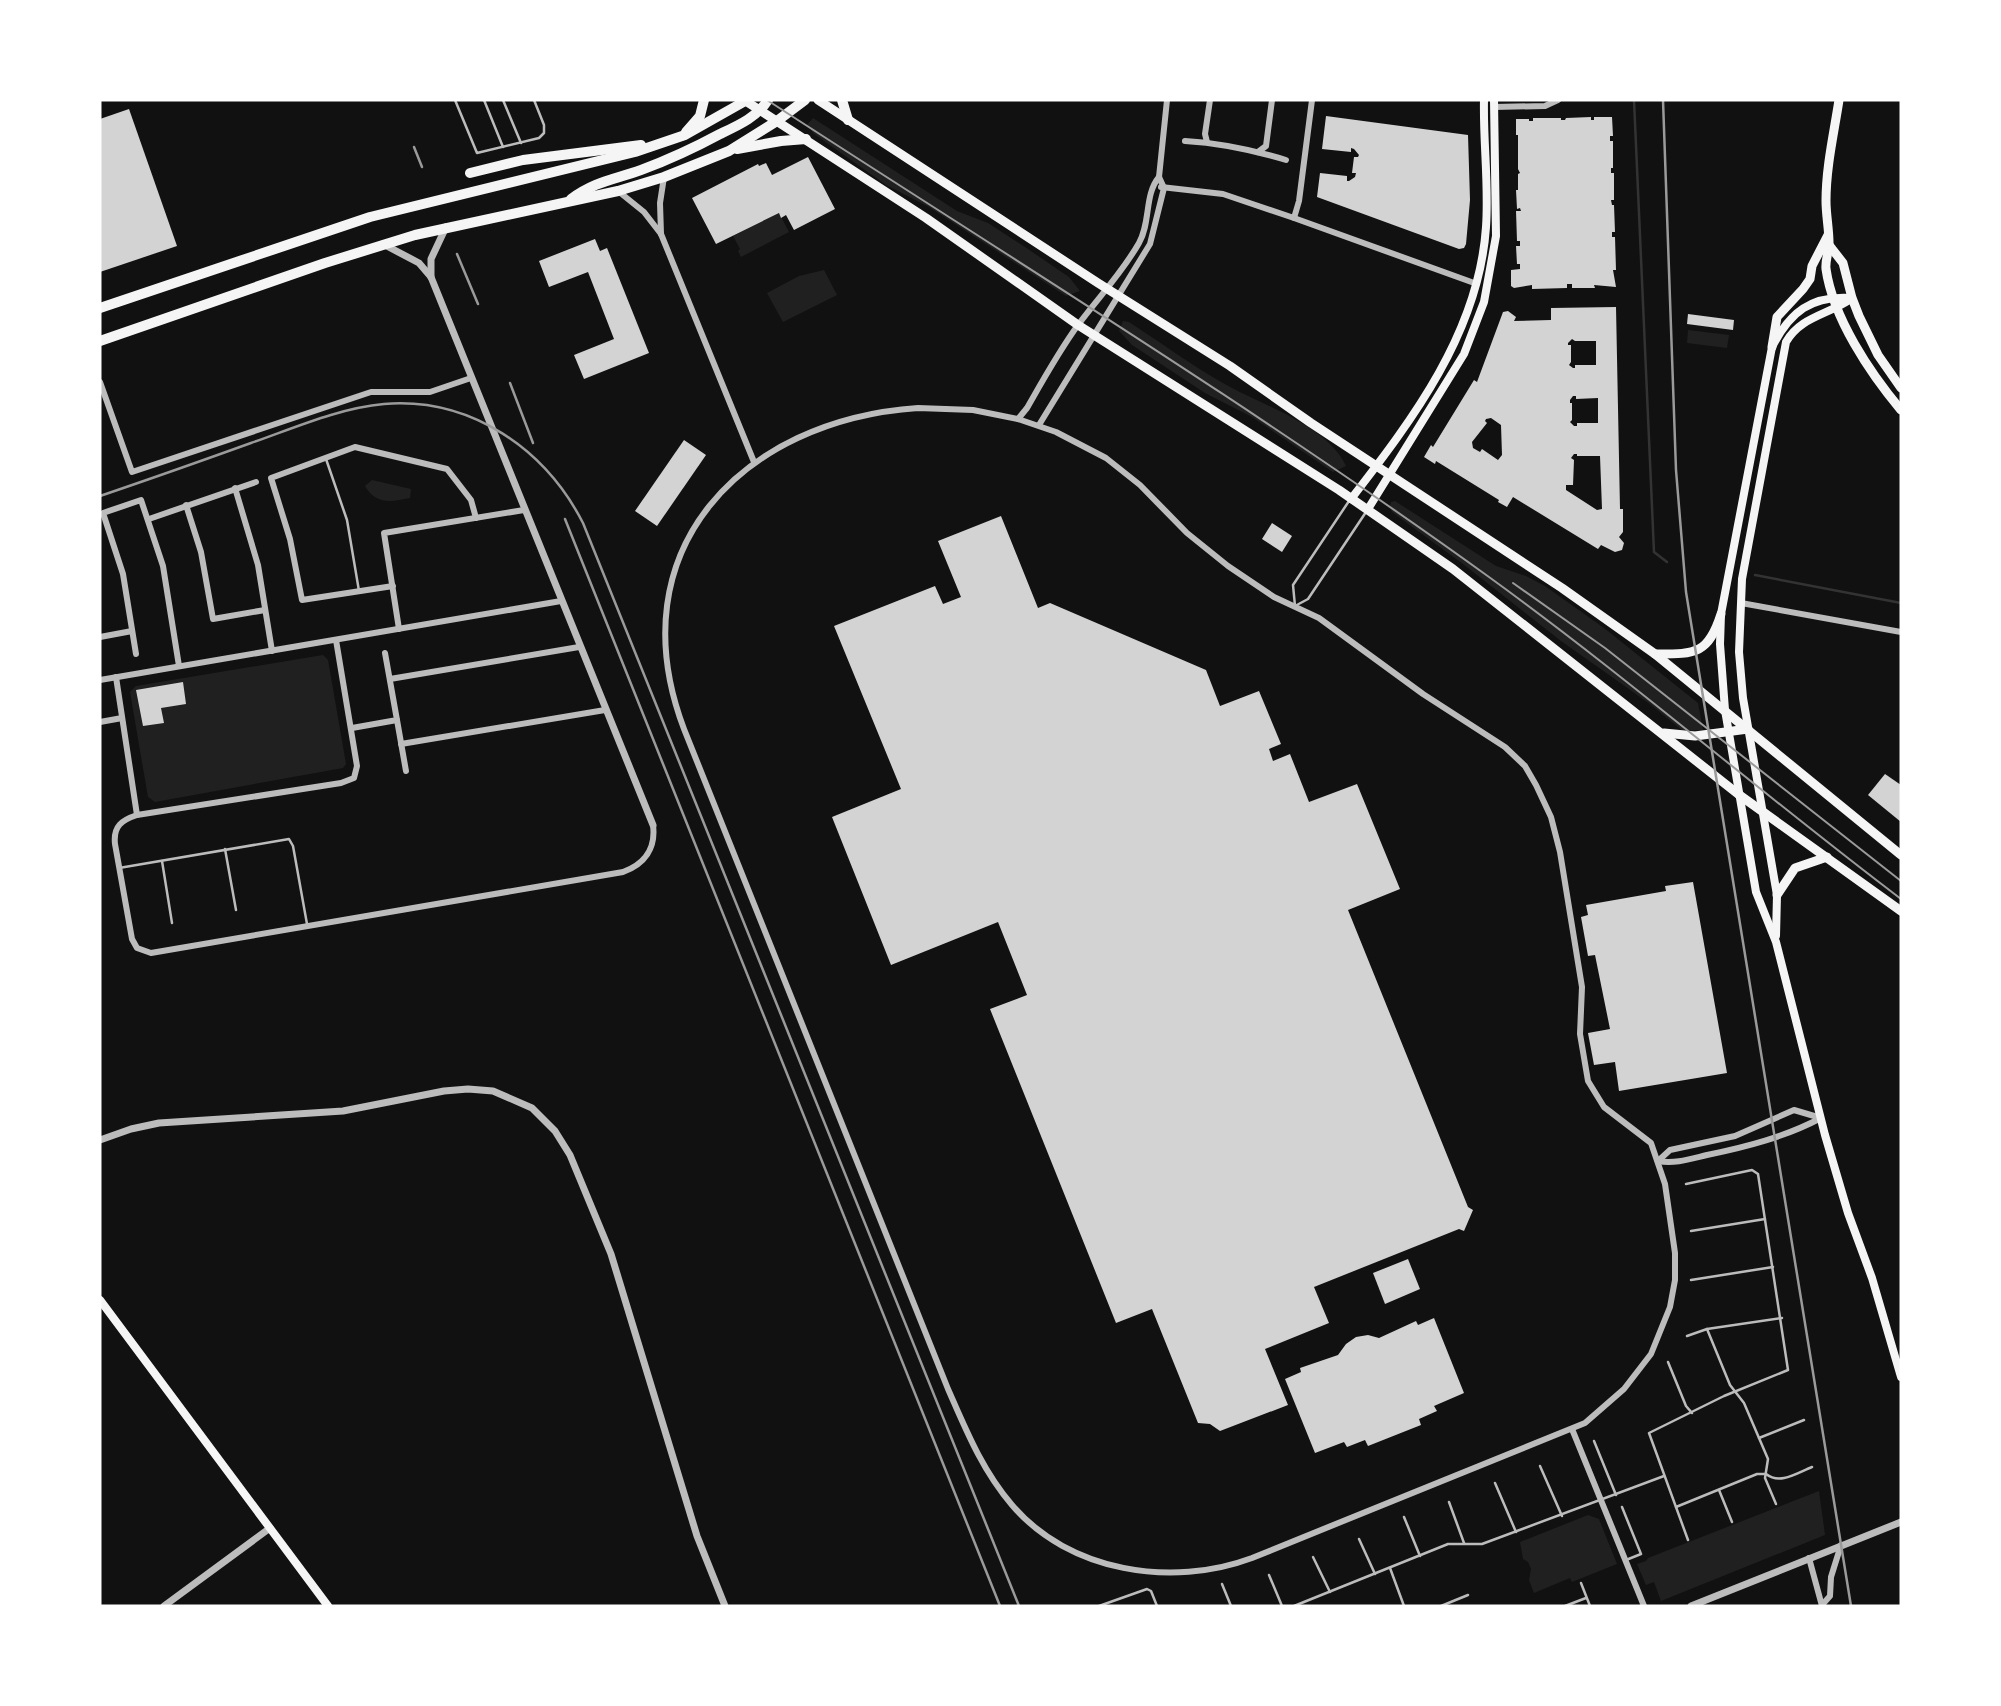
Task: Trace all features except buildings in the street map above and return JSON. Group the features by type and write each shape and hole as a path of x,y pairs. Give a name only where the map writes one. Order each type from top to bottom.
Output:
{"highway":[{"path":"685,135 699,116 704,100"},
{"path":"100,308 370,217 659,144 685,135 746,100"},
{"path":"565,203 590,185 638,171 682,153 749,119 761,110 768,100"},
{"path":"100,341 383,244 446,227 618,191 664,177 729,150 778,121 805,100"},
{"path":"842,100 848,120"},
{"path":"729,150 806,139"},
{"path":"470,173 523,160 659,144"}],"main road":[{"path":"746,100 926,218 1078,325 1368,509 1453,569 1738,794 1901,911"},
{"path":"818,100 1108,290 1230,366 1389,475 1562,588 1656,654 1901,855"},
{"path":"1351,499 1388,451 1449,356 1467,317 1484,248 1488,203 1484,100"},
{"path":"1839,100 1828,169 1826,224 1829,245 1825,265 1838,308 1869,367 1901,410"},
{"path":"1368,509 1464,354 1484,302 1496,236 1494,104"},
{"path":"1656,654 1685,654 1705,647 1714,635 1721,614 1777,317 1810,279 1812,266 1828,234"},
{"path":"1829,245 1843,263 1852,298 1878,355 1901,388"},
{"path":"1772,347 1791,316 1811,303 1833,297 1852,298"},
{"path":"1776,942 1777,895 1748,729 1739,652 1742,579 1786,342 1792,331 1801,324 1816,315 1838,308 1852,298"},
{"path":"1744,488 1759,490"},
{"path":"1721,614 1720,645 1725,710 1756,892 1776,942 1848,1213 1872,1278 1901,1377"},
{"path":"1662,733 1695,736 1748,729"},
{"path":"1777,895 1796,868 1826,857"},
{"path":"100,1300 328,1606"}],"street":[{"path":"1040,425 1150,244 1164,188 1159,177 1167,100"},
{"path":"1208,142 1205,134 1210,100"},
{"path":"1258,152 1266,146 1272,100"},
{"path":"1294,218 1299,201 1312,100"},
{"path":"1494,104 1545,106 1558,100"},
{"path":"1185,141 1208,142 1286,160"},
{"path":"661,234 660,203 664,177"},
{"path":"1018,419 1078,325 1108,290 1140,241 1146,224 1152,186 1159,177"},
{"path":"1152,186 1223,194 1477,284"},
{"path":"618,191 644,212 661,234 754,462"},
{"path":"430,277 431,259 446,227"},
{"path":"336,640 358,766 354,778 137,815 123,821 115,832 120,868 132,939 135,946 143,952 151,953 624,872 642,863 650,853 653,825 430,277 419,263 383,244"},
{"path":"100,382 132,472 371,392 430,392 471,377"},
{"path":"957,408 1040,425 1106,458 1140,485 1187,533 1260,589 1319,618 1423,694 1498,742 1525,766 1550,817 1560,852 1583,987 1580,1034 1588,1081 1604,1107 1649,1140 1665,1184 1675,1253 1675,1280 1667,1317 1657,1342 1635,1377 1613,1401 1585,1423 1572,1429 1227,1567 1169,1574 1095,1561 1048,1536 1013,1507 981,1462 948,1388 684,729 672,690 665,635 667,606 677,565 706,509 729,482 754,462 774,449 819,429 851,418 887,411 957,408"},
{"path":"393,586 302,600 290,539 271,478 355,447 447,468 471,500 476,518"},
{"path":"149,519 256,482"},
{"path":"235,488 258,565 272,651"},
{"path":"136,654 123,574 103,513 141,500 163,566 179,666"},
{"path":"186,505 201,552 213,619 265,610"},
{"path":"399,629 384,533 524,510"},
{"path":"100,680 561,601"},
{"path":"1741,603 1901,632"},
{"path":"100,637 132,631"},
{"path":"390,679 579,647"},
{"path":"385,653 406,771"},
{"path":"116,677 137,815"},
{"path":"401,744 604,710"},
{"path":"100,722 122,718"},
{"path":"352,728 397,720"},
{"path":"100,1140 159,1123 343,1111 468,1089 493,1091 532,1108 555,1131 570,1155 611,1254 696,1536 725,1606"},
{"path":"1658,1161 1670,1150 1735,1136 1794,1110 1821,1118"},
{"path":"1658,1161 1670,1163 1749,1145 1798,1130 1821,1118"},
{"path":"1572,1429 1644,1606"},
{"path":"1691,1606 1901,1522"},
{"path":"164,1606 270,1528"},
{"path":"1822,1606 1830,1596 1831,1577 1841,1545"},
{"path":"1809,1558 1822,1606"}],"lane":[{"path":"455,100 477,153 539,138 544,133 544,125 534,100"},
{"path":"484,100 503,147"},
{"path":"503,100 521,143"},
{"path":"326,458 346,520 359,591"},
{"path":"1351,499 1293,586 1295,606 1308,599 1368,509"},
{"path":"120,868 289,839 293,846 307,926"},
{"path":"225,849 236,910"},
{"path":"162,861 172,923"},
{"path":"1686,1184 1752,1170 1756,1172 1782,1318 1788,1370 1648,1433 1688,1540"},
{"path":"1691,1231 1765,1219"},
{"path":"1691,1280 1773,1267"},
{"path":"1687,1336 1707,1329 1782,1318"},
{"path":"1707,1329 1730,1384 1744,1403 1768,1459 1766,1474 1776,1504"},
{"path":"1668,1362 1686,1406 1692,1413"},
{"path":"1759,1438 1804,1420"},
{"path":"1594,1441 1616,1495"},
{"path":"1540,1466 1562,1516"},
{"path":"1676,1507 1757,1474 1782,1479 1812,1467"},
{"path":"1294,1606 1448,1544 1482,1544 1664,1476"},
{"path":"1495,1483 1516,1532"},
{"path":"1719,1490 1732,1522"},
{"path":"1449,1502 1464,1543"},
{"path":"1622,1507 1641,1554 1626,1560"},
{"path":"1404,1517 1420,1556"},
{"path":"1359,1539 1375,1574"},
{"path":"1313,1557 1330,1592"},
{"path":"1390,1568 1404,1606"},
{"path":"1269,1575 1282,1606"},
{"path":"1581,1583 1590,1606"},
{"path":"1222,1584 1231,1606"},
{"path":"1099,1606 1143,1589 1150,1591 1157,1606"},
{"path":"1441,1606 1468,1595"},
{"path":"1565,1606 1586,1598"}],"shaded area":[{"path":"813,118 957,211 988,223 1069,277 1080,291 1066,296 929,207 886,185 813,133 807,125"},
{"path":"779,213 789,232 741,257 733,236"},
{"path":"824,270 837,295 783,322 767,293 799,276"},
{"path":"1123,321 1129,322 1223,383 1309,428 1337,452 1346,466 1333,472 1252,417 1205,393 1132,345 1119,331"},
{"path":"1688,330 1729,335 1727,348 1687,343"},
{"path":"372,480 411,489 410,498 390,501 379,499 365,486"},
{"path":"1395,501 1496,566 1545,586 1604,628 1698,703 1703,730 1683,731 1650,704 1561,641 1392,512 1391,502"},
{"path":"323,655 328,660 346,764 343,768 155,802 148,797 130,692 136,686"},
{"path":"1819,1491 1825,1535 1661,1601 1654,1582 1646,1585 1637,1564 1648,1558"},
{"path":"1588,1515 1599,1519 1617,1564 1572,1582 1570,1578 1534,1593 1529,1580 1531,1569 1523,1559 1520,1542"}],"waterway":[{"path":"1634,100 1654,552 1667,562"},
{"path":"1755,575 1901,603"}],"tram line":[{"path":"767,100 1131,334 1401,514 1593,656 1901,899"},
{"path":"1513,583 1605,648 1901,881"}],"railway":[{"path":"1663,100 1676,470 1686,592 1851,1606"},
{"path":"414,147 422,167"},
{"path":"457,254 478,304"},
{"path":"510,383 533,443"},
{"path":"100,496 317,419 384,404 416,404 446,409 475,419 502,433 548,472 583,523 1019,1606"},
{"path":"565,519 1000,1606"}]}
